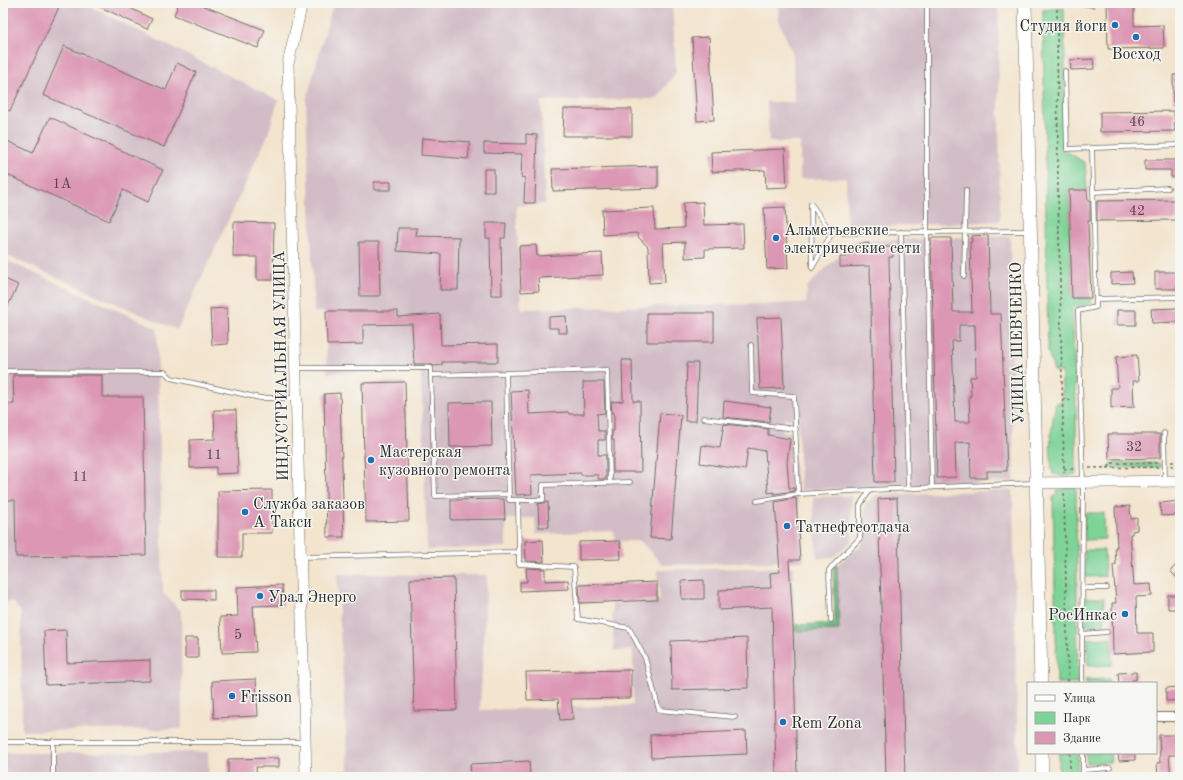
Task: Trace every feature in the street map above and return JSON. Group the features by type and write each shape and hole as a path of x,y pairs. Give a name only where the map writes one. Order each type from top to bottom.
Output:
{"main road":[{"name":"УЛИЦА ШЕВЧЕНКО","path":"1025,3 1041,682"},
{"path":"1042,754 1042,777"}],"street":[{"name":"ИНДУСТРИАЛЬНАЯ УЛИЦА","path":"302,3 288,64 306,777"},
{"path":"1036,483 1180,481"},
{"path":"1157,718 1180,717"}],"lane":[{"path":"927,3 927,232 931,362 932,488"},
{"path":"1082,3 1092,5"},
{"path":"1065,71 1067,149 1180,145"},
{"path":"1082,682 1083,483 1078,311 1096,307 1092,148"},
{"path":"1093,192 1168,188"},
{"path":"964,276 966,190"},
{"path":"811,204 832,233 825,245 812,268 811,204"},
{"path":"832,233 1030,231"},
{"path":"901,232 908,488"},
{"path":"1096,299 1180,297"},
{"path":"751,345 752,393 794,396 798,494"},
{"path":"296,368 431,368 435,496 509,494"},
{"path":"432,375 607,370 610,483"},
{"path":"3,371 165,372 171,378 260,398 296,398"},
{"path":"506,373 509,500 543,500 543,485 630,482"},
{"path":"703,418 796,428"},
{"path":"1164,433 1165,481"},
{"path":"757,501 798,494 1036,483"},
{"path":"830,620 829,570 860,538 860,505 870,490"},
{"path":"518,500 519,564 574,567 578,619 629,628 645,658 659,710 735,717"},
{"path":"300,557 519,552"},
{"path":"1082,588 1107,588"},
{"path":"1082,634 1107,632"},
{"path":"53,741 53,777"},
{"path":"3,742 305,742"},
{"path":"1083,754 1083,777"},
{"path":"1083,770 1110,768"}],"path":[{"path":"1057,3 1058,198 1064,469"},
{"path":"1062,400 1080,399"},
{"path":"1110,463 1160,463 1161,467 1108,468 1110,463"},
{"path":"1064,498 1068,682"},
{"path":"1070,754 1070,777"}],"shaded area":[{"path":"3,3 83,3 278,100 268,135 177,330 3,254"},
{"path":"333,3 672,3 676,72 657,99 541,101 545,204 516,206 521,309 806,303 807,287 854,241 1010,236 1014,481 800,490 798,420 784,418 782,431 792,433 804,561 663,565 640,541 615,541 614,531 536,534 535,518 506,519 506,547 427,550 421,371 327,373 325,312 314,312 306,101"},
{"path":"778,3 998,3 1000,221 847,228 846,178 800,179 800,142 769,142 767,102 794,102 793,54 779,21"},
{"path":"3,259 157,328 163,593 181,611 182,729 22,731 21,612 13,602 3,602"},
{"path":"1013,490 1018,777 333,777 333,771 348,770 337,574 487,575 480,710 633,705 633,650 614,651 612,603 660,601 657,570 793,567 795,631 839,630 837,565 863,544 865,504 877,495"},
{"path":"851,496 852,541 833,557 817,558 813,497"},
{"path":"208,752 209,777 3,777 3,753"}],"green space":[{"path":"1064,8 1065,71 1063,152 1066,151 1085,163 1087,190 1069,191 1072,298 1091,298 1090,305 1072,308 1076,402 1076,474 1064,476 1053,474 1050,447 1056,403 1062,402 1062,372 1054,371 1048,351 1043,10"},
{"path":"1110,463 1159,463 1161,467 1109,468"},
{"path":"1067,487 1076,487 1078,682 1057,682 1053,498 1058,491"},
{"path":"1084,513 1104,513 1105,539 1085,540"},
{"path":"1084,550 1104,550 1105,576 1086,577"},
{"path":"837,565 839,630 795,631 795,625 835,623 833,566"},
{"path":"1084,598 1104,598 1104,625 1085,625"},
{"path":"1111,638 1112,665 1088,666 1087,639"},
{"path":"1109,679 1110,682 1086,682 1085,680"},
{"path":"1059,754 1077,754 1078,777 1059,777"},
{"path":"1086,754 1110,754 1111,762 1087,763"},
{"path":"1112,774 1112,777 1088,777 1088,775"}],"building":[{"path":"3,3 61,3 10,111 3,108"},
{"path":"92,3 120,3 152,19 147,29"},
{"path":"179,3 196,3 265,30 258,48 174,15"},
{"name":"Восход","path":"1107,3 1134,3 1134,26 1163,25 1164,48 1108,49"},
{"path":"709,37 714,120 697,121 692,38"},
{"path":"64,46 166,90 177,63 196,72 164,147 43,95"},
{"path":"1093,59 1094,69 1071,70 1070,60"},
{"path":"1173,75 1180,75 1180,102 1173,102"},
{"path":"564,109 632,109 632,136 563,136"},
{"path":"1174,111 1175,131 1100,132 1100,112"},
{"path":"50,117 163,170 148,202 123,190 109,221 3,173 3,139 33,153"},
{"path":"526,134 537,135 535,203 524,203 525,178 521,177 522,154 484,153 484,143 526,144"},
{"path":"422,138 470,142 468,159 421,155"},
{"path":"785,149 787,187 766,188 765,170 712,172 711,152"},
{"path":"1145,160 1180,160 1180,177 1171,177 1171,170 1145,170"},
{"path":"658,166 658,188 553,191 552,169"},
{"path":"484,169 494,169 494,192 484,192"},
{"path":"374,182 391,182 391,190 374,190"},
{"path":"1069,190 1087,190 1088,201 1090,201 1090,221 1088,221 1091,298 1072,298"},
{"path":"1177,200 1177,220 1097,221 1097,201"},
{"path":"703,202 704,225 743,224 744,248 705,249 705,257 685,258 685,242 663,243 665,282 649,283 648,247 639,238 637,233 603,235 602,210 654,208 655,229 684,228 683,203"},
{"name":"Альметьевские электрические сети","path":"785,207 788,268 767,269 764,208"},
{"path":"234,222 274,223 273,280 257,280 257,257 233,257"},
{"path":"486,223 506,223 505,238 501,238 502,295 491,295 490,238 486,238"},
{"path":"398,228 417,228 416,236 459,237 458,290 440,290 441,254 397,251"},
{"path":"988,235 990,314 1001,314 1007,471 987,471 987,478 971,478 970,442 955,443 956,477 937,478 931,238 951,238 953,312 972,312 971,236","holes":["959,325 975,325 976,377 970,377 970,422 955,422 952,341 959,341"]},
{"path":"359,242 379,242 380,296 360,296"},
{"path":"869,243 869,247 893,247 893,257 889,257 894,482 875,482 870,266 840,267 840,257 846,257 846,251 858,250 858,244"},
{"path":"536,245 537,256 602,253 603,275 538,278 539,291 521,292 519,246"},
{"path":"1132,272 1133,283 1111,284 1111,273"},
{"path":"1155,272 1179,272 1179,285 1177,285 1176,289 1155,289"},
{"path":"3,278 18,285 3,316"},
{"path":"227,308 228,344 212,345 210,309"},
{"path":"1178,308 1179,322 1152,323 1151,309"},
{"path":"1117,310 1136,310 1136,325 1117,325"},
{"path":"326,311 398,311 398,317 440,314 441,345 498,344 498,362 442,362 442,365 434,366 431,364 414,364 412,324 363,325 363,344 327,345"},
{"path":"647,313 714,313 714,342 647,342"},
{"path":"566,316 567,333 558,333 558,328 549,328 549,317"},
{"path":"781,317 784,388 760,389 757,318"},
{"path":"1137,355 1139,381 1133,381 1134,407 1111,408 1111,388 1118,388 1116,357"},
{"path":"622,360 632,360 633,401 640,401 641,472 613,472 614,440 612,440 612,431 614,431 614,413 612,413 611,402 623,401"},
{"path":"687,363 698,363 696,421 685,421"},
{"path":"13,375 102,375 102,397 143,397 146,555 16,557 15,500 3,500 3,404 14,404"},
{"path":"405,382 409,521 366,522 362,383"},
{"path":"583,382 604,382 605,413 597,414 598,431 605,431 605,440 598,440 598,455 606,455 606,479 598,479 598,475 581,475 581,473 531,475 532,494 516,495 511,391 528,390 529,414 568,412 569,414 584,414"},
{"path":"340,393 344,537 327,537 324,394"},
{"path":"724,401 771,407 769,422 723,417"},
{"path":"491,402 492,446 450,447 449,403"},
{"path":"214,410 236,410 238,473 216,474 216,467 190,468 190,440 215,439"},
{"path":"660,413 681,415 671,539 650,538"},
{"path":"724,424 768,429 768,435 790,439 787,462 789,488 794,488 794,491 774,494 774,492 768,493 765,451 748,448 745,470 700,463 702,445 720,448"},
{"path":"1108,434 1160,434 1160,458 1109,459"},
{"name":"Служба заказов А Такси","path":"272,490 272,533 242,533 242,557 218,557 218,491"},
{"path":"796,498 800,560 789,560 793,625 797,773 776,774 772,607 719,610 719,590 771,588 770,573 780,572 775,502"},
{"path":"897,498 905,777 886,777 878,499"},
{"path":"504,499 505,519 451,520 451,500"},
{"path":"1180,501 1180,515 1161,516 1160,503"},
{"path":"548,502 549,527 539,527 538,504"},
{"path":"1130,506 1131,519 1137,518 1137,530 1132,531 1132,534 1130,534 1134,585 1151,584 1152,596 1136,597 1137,633 1153,633 1153,652 1113,654 1112,603 1116,603 1113,565 1116,565 1115,547 1117,547 1115,507"},
{"path":"543,540 544,562 526,561 525,541"},
{"path":"620,541 621,559 579,560 579,542"},
{"path":"1180,561 1180,581 1170,571"},
{"path":"526,568 545,569 545,581 568,580 569,589 520,591 520,582 527,582"},
{"path":"454,578 457,710 414,711 410,579"},
{"path":"704,580 704,599 682,599 681,581"},
{"path":"657,582 657,600 580,603 579,585"},
{"path":"282,585 283,605 253,606 256,652 222,653 220,617 238,616 237,587"},
{"path":"182,590 214,590 214,600 182,599"},
{"path":"1168,595 1180,595 1180,609 1168,609"},
{"path":"66,630 67,663 150,660 150,681 46,685 44,631"},
{"path":"185,638 198,638 198,658 185,658"},
{"path":"747,638 748,688 672,690 671,641"},
{"path":"631,670 631,698 571,699 573,719 560,720 558,699 527,700 526,672"},
{"path":"1136,672 1136,680 1132,680 1132,682 1119,682 1118,673"},
{"path":"256,679 258,716 214,718 212,681"},
{"path":"1180,687 1180,700 1166,701 1166,688"},
{"path":"746,731 747,754 651,758 650,735"},
{"path":"1159,735 1180,735 1180,755 1169,755 1171,777 1158,777 1157,763 1160,763"},
{"path":"1118,754 1135,754 1135,760 1119,761"},
{"path":"279,758 279,767 256,767 257,777 228,777 228,759"},
{"path":"529,761 530,775 471,777 470,764"}],"place":[{"name":"Студия йоги","path":"1115,25"},
{"name":"Восход","path":"1136,37"},
{"name":"Альметьевские электрические сети","path":"776,238"},
{"name":"Мастерская кузовного ремонта","path":"371,460"},
{"name":"Служба заказов А Такси","path":"245,512"},
{"name":"Татнефтеотдача","path":"787,526"},
{"name":"Урал Энерго","path":"260,596"},
{"name":"РосИнкас","path":"1125,614"},
{"name":"Frisson","path":"232,696"},
{"name":"Rem Zona","path":"783,722"}]}
